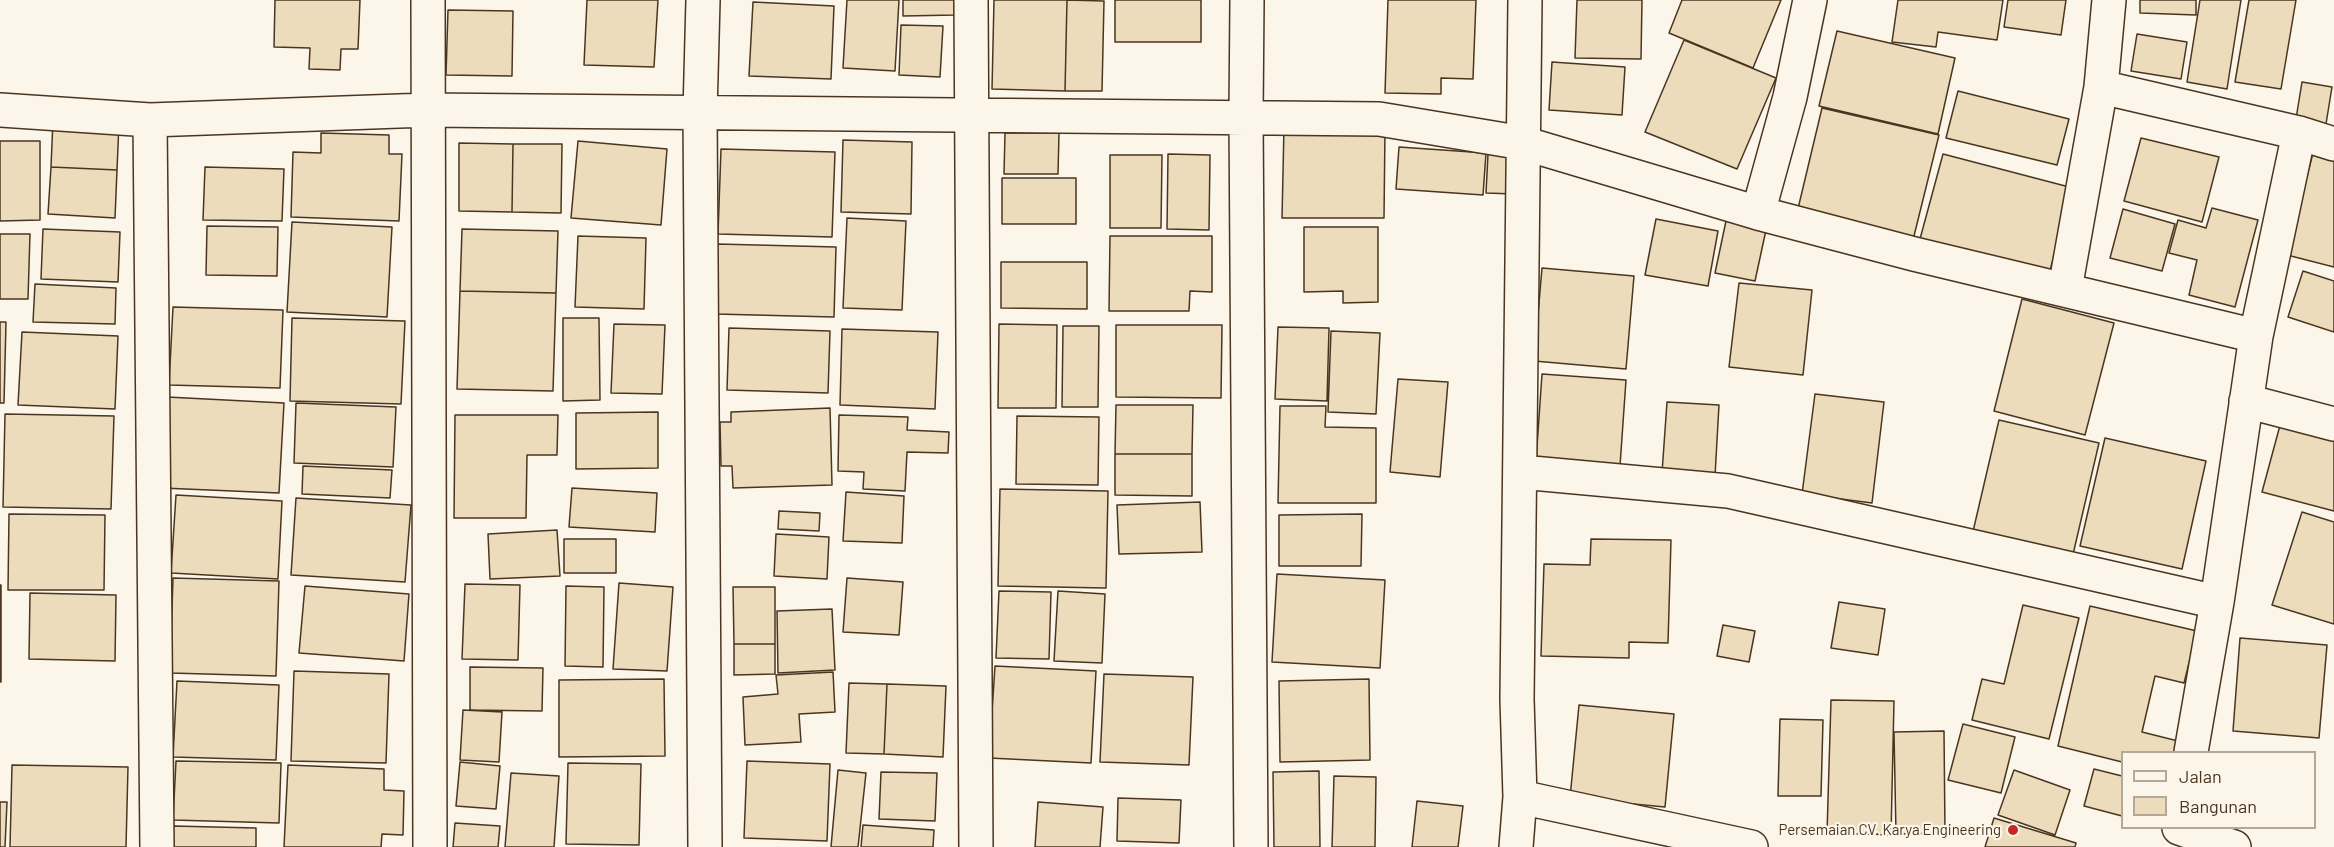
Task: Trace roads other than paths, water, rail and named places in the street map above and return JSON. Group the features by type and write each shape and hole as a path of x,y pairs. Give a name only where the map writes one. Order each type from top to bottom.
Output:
{"street":[{"path":"428,0 430,847"},
{"path":"703,0 700,113 705,847"},
{"path":"971,0 976,847"},
{"path":"1247,0 1251,847"},
{"path":"1516,847 1520,797 1517,699 1525,0"},
{"path":"1758,213 1790,98 1810,0"},
{"path":"2065,289 2102,87 2109,0"},
{"path":"2102,87 2299,133 2334,144"},
{"path":"0,110 150,120 428,110 1379,119 1523,143 1758,213 1914,254 2256,336"},
{"path":"150,120 157,847"},
{"path":"2191,751 2217,602 2256,336 2299,133"},
{"path":"2246,401 2334,424"},
{"path":"1521,472 1728,491 2217,602"},
{"path":"1520,797 1751,847"},
{"path":"2172,847 2179,829"},
{"path":"2182,829 2234,847"}],"place":[{"name":"Persemaian CV. Karya Engineering","path":"2013,830"}]}
